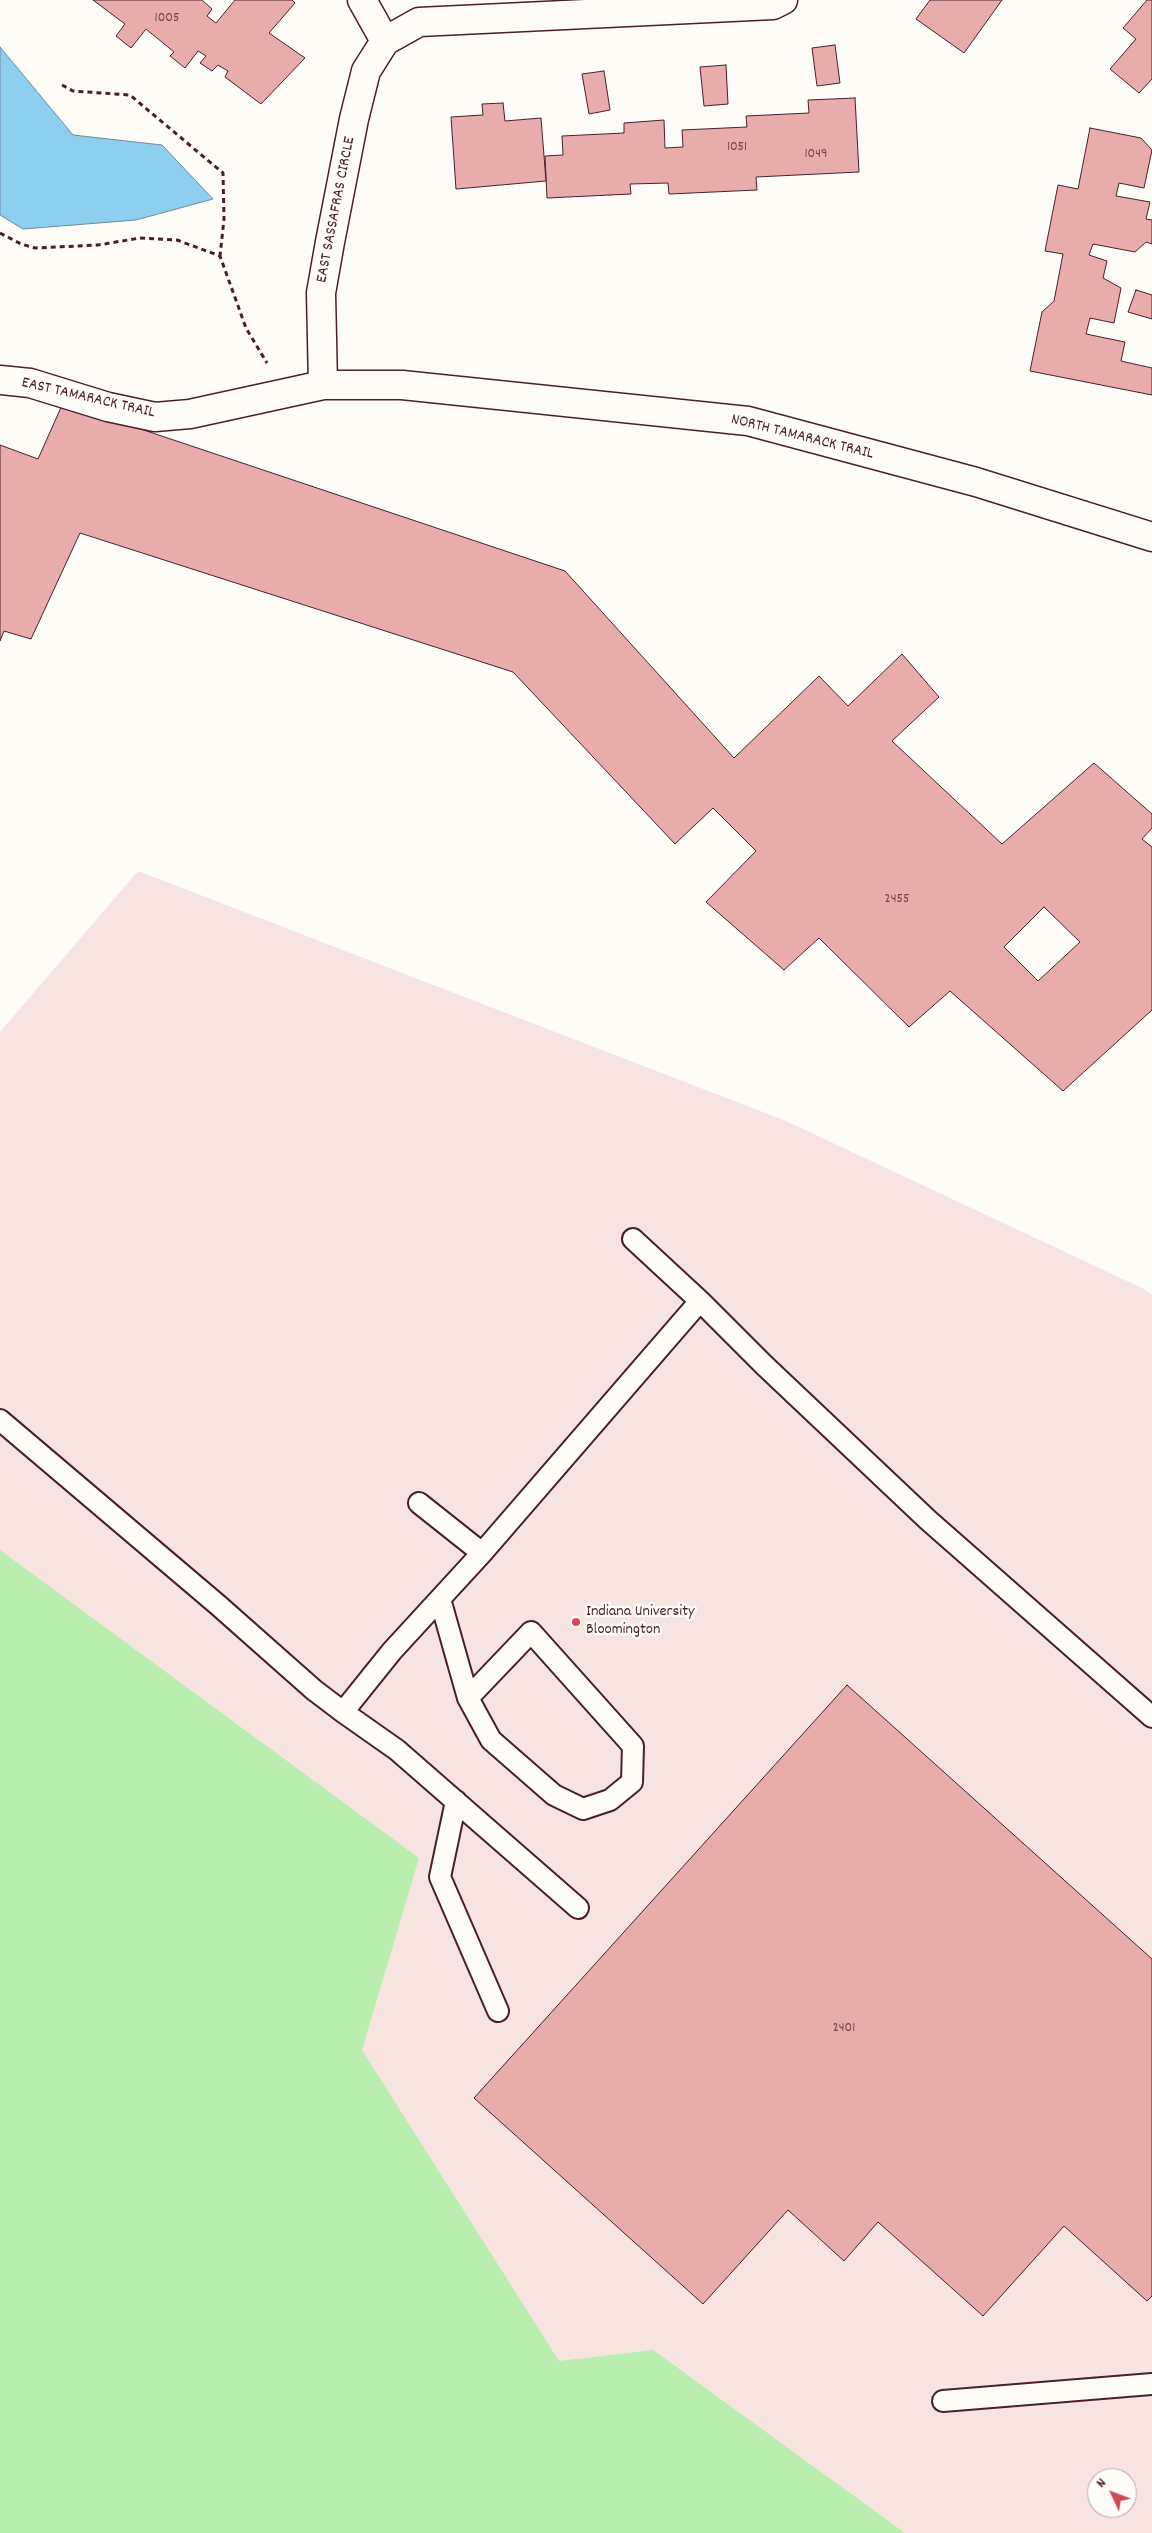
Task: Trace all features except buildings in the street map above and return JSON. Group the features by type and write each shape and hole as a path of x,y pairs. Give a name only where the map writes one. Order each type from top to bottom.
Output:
{"street":[{"path":"362,0 385,41"},
{"name":"EAST SASSAFRAS CIRCLE","path":"323,385 321,294 330,242 354,119 366,71 385,41 419,22 773,5 783,0"},
{"name":"EAST TAMARACK TRAIL","path":"0,380 30,382 108,407 155,417 190,414 323,385"},
{"name":"NORTH TAMARACK TRAIL","path":"323,385 402,385 748,421 976,482 1152,537"}],"lane":[{"path":"633,1239 928,1520 1152,1716"},
{"path":"344,1712 392,1651 482,1553 700,1301"},
{"path":"0,1420 218,1605 314,1690 398,1750 578,1908"},
{"path":"419,1503 482,1553"},
{"path":"440,1599 468,1698 492,1740 554,1795 583,1809 610,1800 632,1782 633,1746 531,1632 468,1698"},
{"path":"456,1801 440,1876 498,2011"},
{"path":"943,2401 1152,2384"}],"path":[{"path":"62,85 74,91 130,95 223,173 224,220 220,256 246,328 285,393"},
{"path":"0,233 21,244 35,248 98,245 140,238 177,240 220,256"}],"shaded area":[{"name":"Indiana University Bloomington","path":"138,871 786,1121 1146,1290 1152,1295 1152,2533 680,2533 0,1948 0,1032"}],"green space":[{"path":"0,1550 419,1858 362,2050 559,2361 653,2350 905,2533 0,2533"}],"water":[{"path":"0,47 73,135 162,145 213,199 136,220 23,229 0,215"}],"place":[{"name":"Indiana University Bloomington","path":"576,1622"}]}
